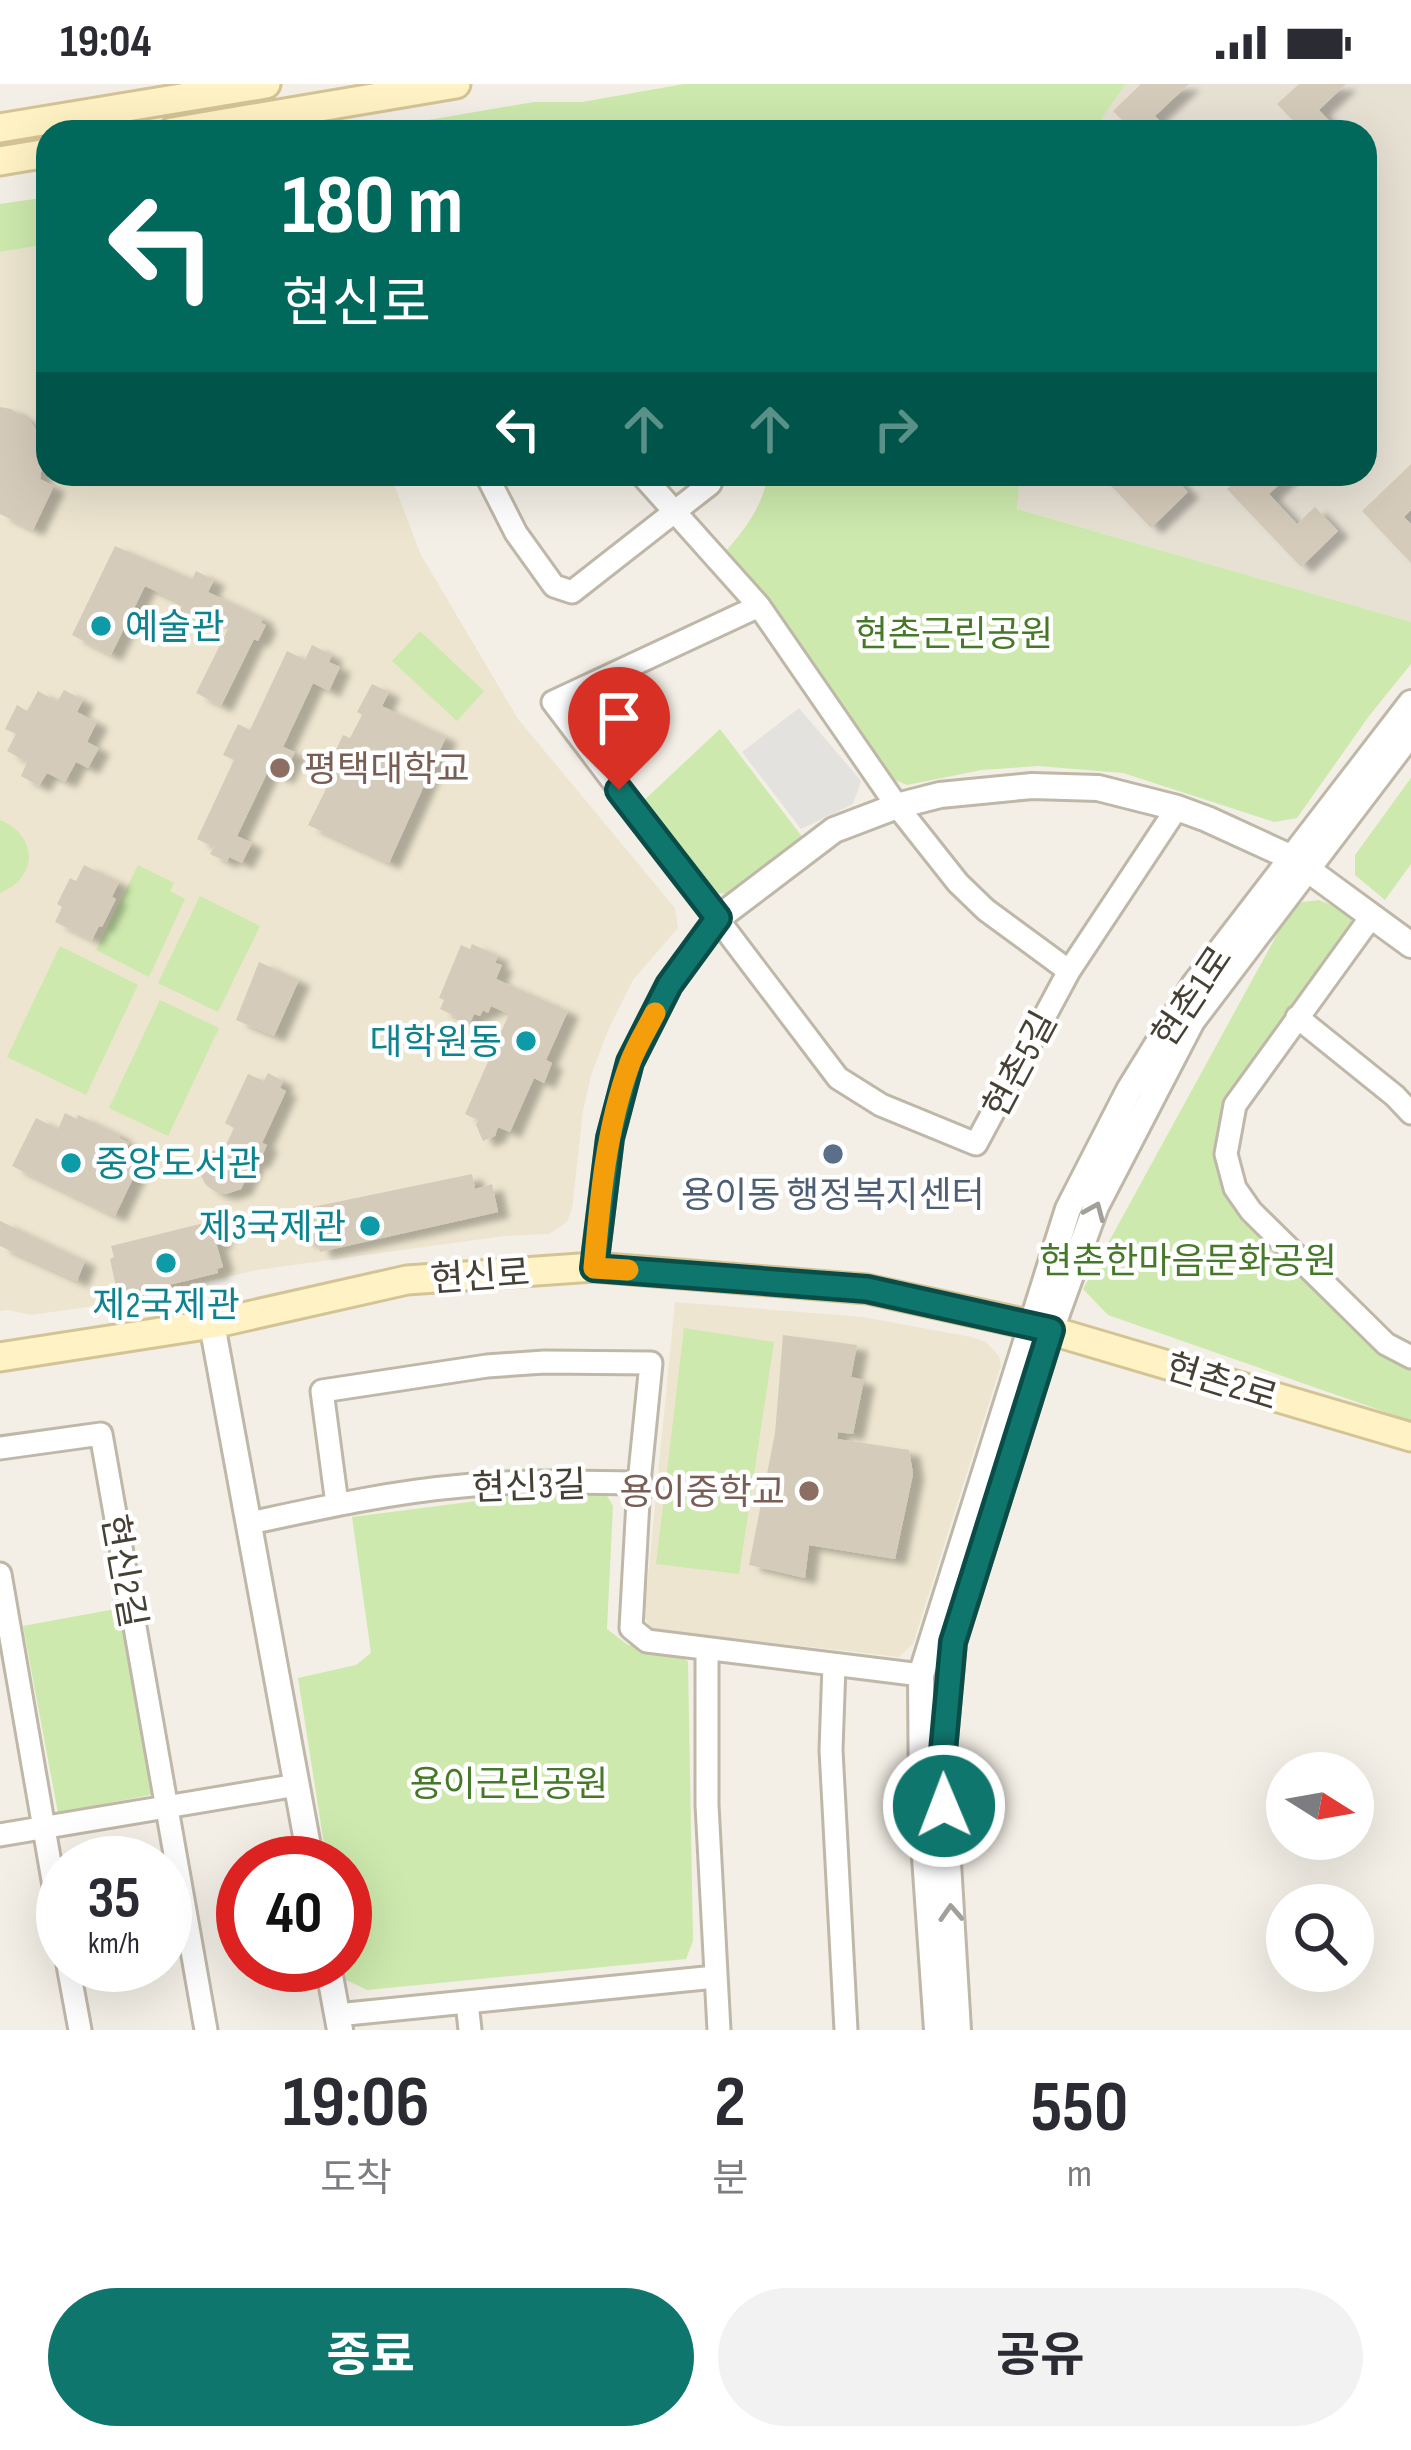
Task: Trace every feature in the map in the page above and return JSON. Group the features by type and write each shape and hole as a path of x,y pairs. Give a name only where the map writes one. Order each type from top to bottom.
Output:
{"main road":[{"path":"48,120 266,84"},
{"path":"243,120 456,84"},
{"path":"0,128 36,122"},
{"path":"0,161 36,155"},
{"name":"현신로","path":"0,1357 212,1324 407,1280 594,1268 867,1289 1042,1327"},
{"name":"현촌2로","path":"1042,1327 1411,1437"}],"street":[{"path":"492,486 516,533 554,586 572,592 708,486"},
{"path":"651,486 760,606 897,806 958,883 1069,971"},
{"name":"현촌5길","path":"760,606 553,702 838,1078 881,1105 976,1144 1069,971 1177,808"},
{"name":"현촌1로","path":"1042,1327 1068,1209 1129,1090 1193,985 1300,864 1411,704"},
{"path":"1300,864 1411,734"},
{"path":"594,1268 610,1138 630,1062 669,985 718,918 834,830 940,795 1033,786 1098,788 1208,819 1300,864 1408,937"},
{"path":"1371,916 1235,1105 1226,1154 1235,1188 1251,1211 1386,1344 1411,1357"},
{"path":"1297,1017 1411,1113"},
{"path":"212,1324 306,1836"},
{"path":"937,2030 922,1814 921,1675 1042,1327"},
{"path":"958,2030 942,1762 953,1642 1042,1327"},
{"path":"337,1504 322,1391 544,1362 651,1363 639,1483"},
{"name":"현신2길","path":"0,1448 101,1435 206,2030"},
{"name":"현신3길","path":"250,1522 462,1486 639,1483 631,1628 647,1641 921,1675"},
{"path":"0,1574 45,1836"},
{"path":"707,1649 706,1785 719,2030"},
{"path":"834,1665 831,1750 846,2030"},
{"path":"0,1835 297,1785"},
{"path":"333,1992 339,2023 466,2002 715,1977"},
{"path":"73,1992 80,2030"},
{"path":"466,2002 470,2030"}],"shaded area":[{"path":"1126,84 1411,84 1411,622 1017,509 1019,486 1377,486 1377,120 1100,120"},
{"name":"평택대학교","path":"36,246 36,486 395,486 421,555 518,719 675,908 678,928 633,980 609,1028 583,1111 572,1209 567,1222 549,1234 257,1270 109,1304 31,1315 0,1311 0,252"},
{"path":"799,708 861,781 853,804 801,829 742,752"},
{"name":"용이중학교","path":"675,1302 863,1317 971,1337 986,1342 999,1356 1001,1365 913,1644 899,1657 652,1629 648,1624 644,1617"}],"green space":[{"path":"684,84 1126,84 1100,120 428,120 534,102 582,102"},
{"path":"36,199 36,246 0,252 0,204"},
{"name":"현촌근린공원","path":"765,486 1019,486 1017,509 1411,622 1411,664 1297,818 1274,822 1123,773 1038,766 982,770 907,785 890,778 721,556"},
{"path":"420,631 484,691 457,721 392,661"},
{"path":"720,729 803,838 730,894 714,893 640,804"},
{"path":"1411,778 1411,864 1385,900 1355,875 1355,855"},
{"path":"0,820 22,836 29,857 22,878 0,893"},
{"path":"138,865 174,883 170,891 185,899 149,977 96,950"},
{"path":"200,896 260,926 218,1012 158,983"},
{"name":"현촌한마음문화공원","path":"1319,900 1364,926 1235,1105 1234,1185 1411,1357 1411,1421 1108,1315 1083,1289 1291,909"},
{"path":"60,946 138,985 86,1095 7,1057"},
{"path":"160,1000 219,1028 168,1136 109,1108"},
{"path":"684,1328 774,1342 739,1574 656,1564"},
{"name":"용이근린공원","path":"539,1493 607,1496 613,1506 607,1629 628,1645 678,1651 688,1662 693,1941 686,1959 372,1990 372,1836 323,1836 298,1678 356,1665 371,1653 352,1517"},
{"path":"126,1607 160,1793 58,1813 23,1626"}],"building":[{"path":"1141,84 1189,84 1155,116 1159,120 1122,120 1113,111"},
{"path":"1299,84 1346,84 1319,110 1329,120 1292,120 1277,104"},
{"path":"0,407 11,409 36,430 36,486 54,486 33,530 0,514"},
{"path":"1411,464 1411,510 1404,517 1411,524 1411,563 1362,511"},
{"path":"1111,486 1182,486 1188,492 1151,528"},
{"path":"1277,486 1269,494 1297,524 1315,507 1338,531 1301,567 1227,489"},
{"name":"예술관","path":"115,546 192,579 196,571 214,580 208,592 263,618 261,623 266,625 258,641 254,639 221,706 196,693 229,627 200,613 197,619 180,611 183,604 145,586 111,655 72,635"},
{"path":"312,645 332,655 329,662 340,667 329,691 313,683 283,747 295,752 283,778 268,771 237,836 252,843 242,863 229,857 227,862 210,854 214,847 197,839 234,760 223,755 238,724 250,730 287,651 305,660"},
{"path":"372,684 389,692 382,706 446,737 389,863 308,825 332,777 325,773 343,735 350,738"},
{"path":"64,690 83,700 77,712 97,722 87,742 99,748 88,768 76,762 65,782 47,773 39,786 21,776 27,762 7,751 16,734 5,729 17,705 27,711 38,691 57,702"},
{"path":"84,865 119,882 112,897 116,899 92,940 55,922 62,907 57,904 70,878 76,881"},
{"name":"대학원동","path":"472,944 498,956 495,963 502,965 496,979 568,1011 546,1060 552,1063 544,1083 534,1078 510,1132 498,1127 495,1136 483,1141 478,1120 465,1114 509,1014 491,1006 488,1013 474,1014 470,1023 440,1009 444,1000 439,998 461,945 470,949"},
{"path":"259,962 299,980 274,1036 236,1020"},
{"path":"268,1073 283,1081 280,1088 286,1091 262,1143 267,1145 241,1189 216,1192 201,1176 203,1165 212,1151 224,1149 234,1128 225,1123 248,1074 264,1081"},
{"name":"중앙도서관","path":"65,1113 77,1119 78,1115 129,1143 121,1160 138,1168 115,1216 12,1166 36,1118 58,1129"},
{"name":"제3국제관","path":"472,1174 475,1189 492,1184 498,1212 320,1252 316,1239 305,1242 298,1210"},
{"path":"0,1221 85,1261 77,1281 0,1246"},
{"name":"제2국제관","path":"204,1223 207,1233 219,1230 222,1241 216,1243 223,1267 218,1273 124,1296 117,1292 111,1246"},
{"path":"783,1335 857,1345 851,1377 864,1380 853,1434 838,1432 837,1439 909,1450 913,1474 895,1559 809,1545 805,1578 749,1565 775,1433"}],"slow traffic":[{"path":"628,1270 594,1268 598,1215 610,1138 630,1062 655,1013"}],"place":[{"name":"예술관","path":"101,626"},
{"name":"평택대학교","path":"280,768"},
{"name":"대학원동","path":"526,1041"},
{"name":"용이동 행정복지센터","path":"833,1154"},
{"name":"중앙도서관","path":"71,1163"},
{"name":"제3국제관","path":"370,1226"},
{"name":"제2국제관","path":"166,1263"},
{"name":"용이중학교","path":"809,1491"}],"route":[{"path":"619,790 718,918 669,985 630,1062 610,1138 594,1268 867,1289 1051,1330 953,1642 942,1762 944,1806"}]}
